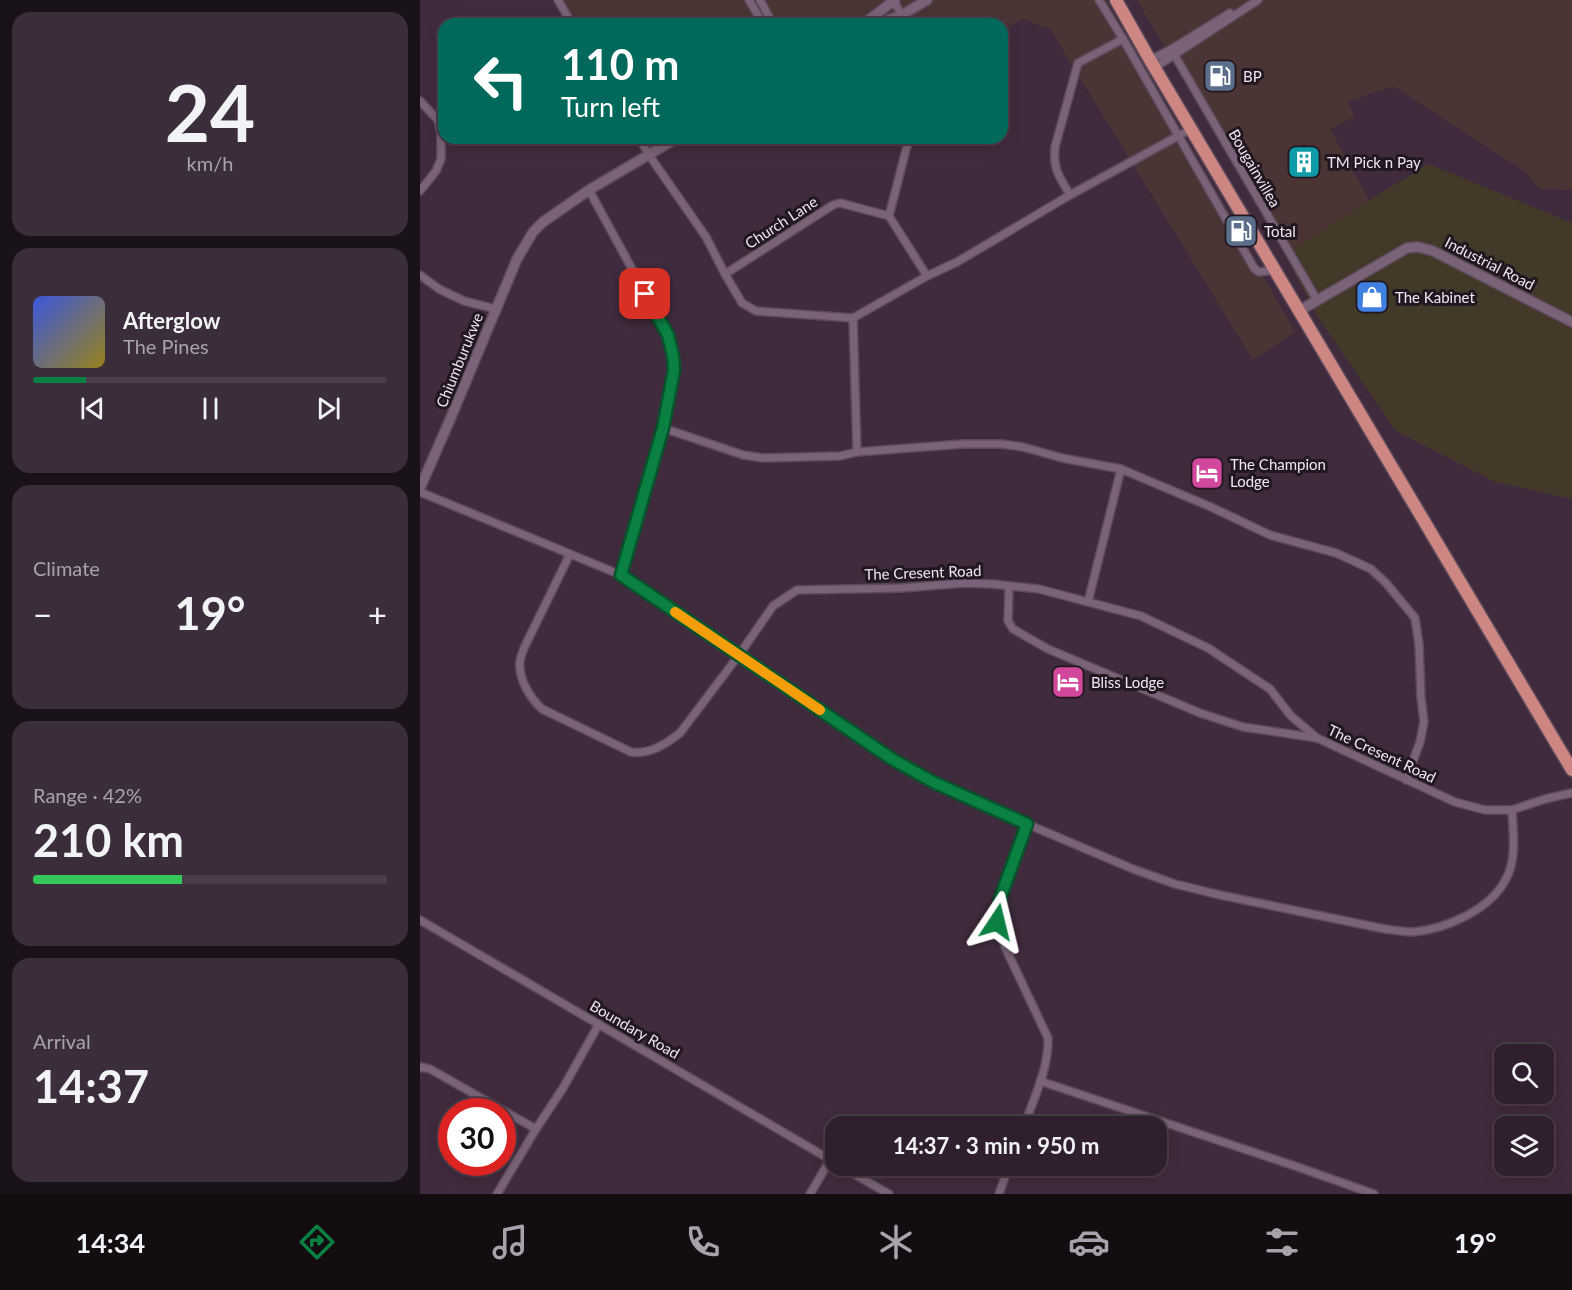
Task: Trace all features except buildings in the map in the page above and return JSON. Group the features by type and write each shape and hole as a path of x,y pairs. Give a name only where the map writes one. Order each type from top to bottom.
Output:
{"highway":[{"path":"1116,0 1572,770"}],"street":[{"path":"558,0 568,18"},
{"path":"749,0 760,18"},
{"path":"760,0 770,18"},
{"path":"870,18 894,0 903,18"},
{"path":"894,18 927,0"},
{"path":"1099,0 1254,268 1259,272 1275,270"},
{"path":"1152,64 1244,5 1254,2"},
{"path":"1070,195 1057,173 1054,147 1077,67 1081,61 1123,39"},
{"name":"Bougainvillea","path":"1172,52 1317,300"},
{"path":"420,101 438,120"},
{"path":"643,144 706,237 742,303 756,311 853,318 927,276 957,262 1070,195 1191,129"},
{"path":"420,191 436,171 441,159 441,144"},
{"name":"Chiumburukwe","path":"420,490 495,309 517,259 532,232 589,190 667,144"},
{"path":"907,144 889,216 927,276"},
{"path":"589,190 668,335 673,356 674,370 663,428 621,575"},
{"name":"Church Lane","path":"725,274 833,205 840,203 889,216"},
{"name":"Industrial Road","path":"1299,310 1407,248 1418,246 1433,251 1572,322"},
{"path":"420,275 439,290 464,301 495,309"},
{"path":"853,318 857,452"},
{"path":"663,428 733,452 763,458 840,456 857,452 963,444 1001,444 1023,447 1062,458 1121,469 1211,507 1269,535 1336,553 1371,569 1386,583 1415,618 1424,722 1420,742 1406,780"},
{"path":"1088,602 1121,469"},
{"path":"420,490 621,575 892,759 933,782 1133,869 1175,884 1385,929 1412,932 1456,921 1479,909 1494,895 1506,879 1511,863 1512,810"},
{"name":"The Cresent Road","path":"570,554 524,648 520,662 521,675 527,689 542,709 631,752 640,754 652,750 669,742 680,733 740,655 773,606 797,590 902,588 963,583 992,584 1039,589 1140,616 1208,648 1270,689 1291,716 1317,738 1455,802 1485,810 1512,810 1545,799 1572,794"},
{"path":"1010,586 1008,621 1013,629 1048,649 1200,713 1243,727 1317,738"},
{"path":"1027,824 1000,899 997,922 1005,947 1048,1038 1048,1052 1028,1116"},
{"name":"Boundary Road","path":"420,920 825,1156"},
{"path":"497,1194 563,1088 599,1024"},
{"path":"420,1068 430,1070 536,1129"},
{"path":"1040,1081 1374,1194"},
{"path":"810,1194 825,1172"},
{"path":"858,1176 889,1194"},
{"path":"999,1194 1005,1176"}],"shaded area":[{"path":"563,0 1106,0 1295,332 1253,360 1050,29 1022,19 1008,28 1008,18 574,18"},
{"path":"1137,0 1572,0 1572,190 1540,189 1524,171 1393,86 1348,102 1355,116 1330,129 1369,200 1285,255"},
{"path":"1429,164 1572,223 1572,499 1495,482 1395,430 1318,317 1285,255"}],"slow traffic":[{"path":"675,612 820,710"}],"place":[{"name":"BP","path":"1220,76"},
{"name":"TM Pick n Pay","path":"1304,162"},
{"name":"Total","path":"1241,231"},
{"name":"The Kabinet","path":"1372,297"},
{"name":"The Champion Lodge","path":"1207,473"},
{"name":"Bliss Lodge","path":"1068,682"}],"route":[{"path":"645,294 668,335 674,370 663,428 621,575 892,759 933,782 1027,824 1000,899 997,922"}]}
